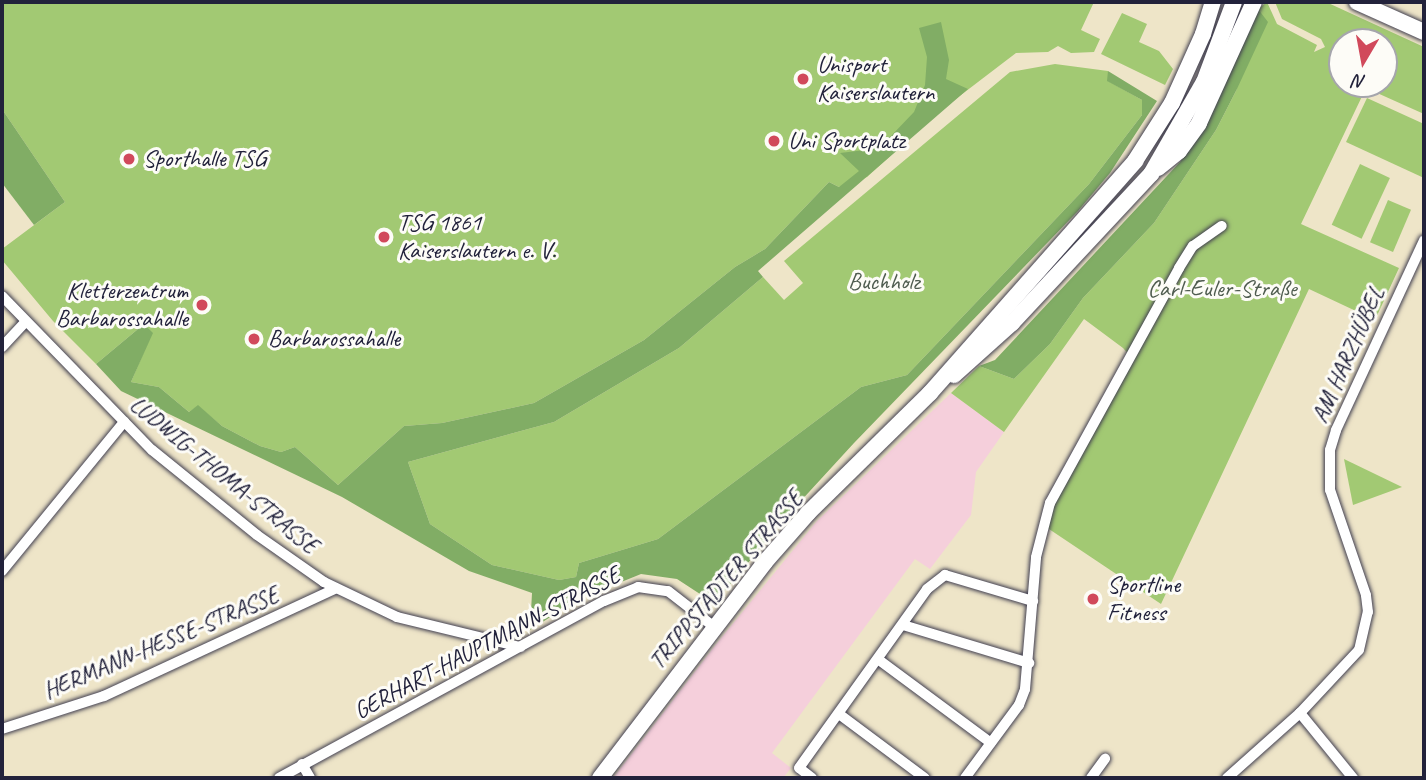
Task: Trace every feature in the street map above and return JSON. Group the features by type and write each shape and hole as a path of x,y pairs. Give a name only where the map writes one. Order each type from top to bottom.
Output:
{"main road":[{"name":"TRIPPSTADTER STRASSE","path":"600,778 713,626 808,513 930,393 1135,161 1172,103 1203,34 1213,2"},
{"name":"TRIPPSTADTER STRASSE","path":"930,393 1012,323 1151,174 1204,82 1234,2"},
{"path":"1151,174 1179,151 1199,123 1254,2"},
{"path":"1357,2 1424,32"}],"street":[{"path":"965,778 1019,705 1030,663 1036,557 1050,503 1179,268 1193,246 1222,226"},
{"name":"AM HARZHÜBEL","path":"1227,778 1300,713 1359,650 1366,630 1366,595 1330,490 1330,450 1336,430 1424,240"},
{"name":"LUDWIG-THOMA-STRASSE","path":"2,296 24,322 152,450 257,535 334,589 397,617 520,647"},
{"path":"2,347 24,322"},
{"path":"2,571 124,422"},
{"path":"812,778 799,768 879,660 927,589 945,575 1032,601"},
{"name":"GERHART-HAUPTMANN-STRASSE","path":"279,778 604,601 638,587 668,591 713,626"},
{"name":"HERMANN-HESSE-STRASSE","path":"2,729 104,696 334,589"},
{"path":"903,625 1030,663"},
{"path":"879,660 991,743"},
{"path":"1300,713 1353,778"},
{"path":"839,714 925,778"},
{"path":"1091,778 1105,759"},
{"path":"302,764 310,778"}],"shaded area":[{"path":"951,393 1004,432 976,472 971,515 930,569 915,559 772,753 791,768 783,778 613,778 717,643 817,521"}],"green space":[{"name":"TSG 1861 Kaiserslautern e. V.","path":"2,2 1094,2 1081,30 1100,39 1094,52 1071,53 1058,46 1048,52 1016,53 940,111 867,177 839,187 829,182 765,249 735,267 644,340 534,403 442,423 404,426 338,485 295,447 281,452 260,446 222,426 198,406 189,412 159,387 131,382 152,333 144,324 96,364 53,321 2,260 2,249 65,202 2,109"},
{"name":"Carl-Euler-Straße","path":"1267,2 1277,24 1317,45 1314,52 1325,47 1321,39 1282,19 1275,2 1326,2 1383,28 1328,28 1328,98 1361,98 1301,224 1399,268 1375,320 1309,289 1161,604 1043,525 1130,356 1123,348 1084,319 1004,432 951,393 979,366 1014,379 1050,344 1083,298 1154,223 1216,130 1236,91 1258,9"},
{"path":"1258,9 1268,22 1236,91 1216,130 1154,223 1083,298 1050,344 1014,379 979,366 995,360 1180,162 1201,133"},
{"path":"1122,13 1147,24 1139,42 1159,51 1173,69 1165,85 1101,54"},
{"path":"941,22 949,60 946,79 968,89 758,271 763,277 679,348 554,422 408,462 430,524 492,565 559,580 576,577 579,563 658,539 861,387 907,375 1089,184 1142,115 1142,100 1107,81 1108,71 1157,101 1110,173 1078,211 854,443 787,516 718,599 708,605 703,604 700,594 677,579 641,574 577,600 530,630 532,593 469,571 342,497 121,391 96,364 144,324 153,333 131,382 159,387 189,412 198,405 222,426 260,446 281,452 295,447 338,485 404,426 442,423 534,403 644,340 735,267 765,249 829,182 839,187 859,171 840,153 865,150 891,136 914,112 925,85 927,57 919,28"},
{"name":"Carl-Euler-Straße","path":"1398,35 1424,47 1424,114 1388,98 1398,98"},
{"name":"Buchholz","path":"1055,64 1108,71 1108,81 1142,100 1142,115 1089,184 907,375 861,387 658,539 579,563 576,577 559,580 492,565 430,524 408,462 554,422 679,348 763,277 784,300 803,283 784,261 1010,72"},
{"path":"1367,98 1424,124 1424,178 1346,142"},
{"path":"2,109 65,202 34,225 2,183"},
{"path":"1360,164 1390,178 1362,239 1332,225"},
{"path":"1388,200 1411,210 1393,252 1370,242"},
{"path":"1344,459 1402,487 1353,505"}],"place":[{"name":"Unisport Kaiserslautern","path":"803,79"},
{"name":"Uni Sportplatz","path":"774,141"},
{"name":"Sporthalle TSG","path":"129,159"},
{"name":"TSG 1861 Kaiserslautern e. V.","path":"384,237"},
{"name":"Kletterzentrum Barbarossahalle","path":"202,305"},
{"name":"Barbarossahalle","path":"254,339"},
{"name":"Sportline Fitness","path":"1093,599"}]}
